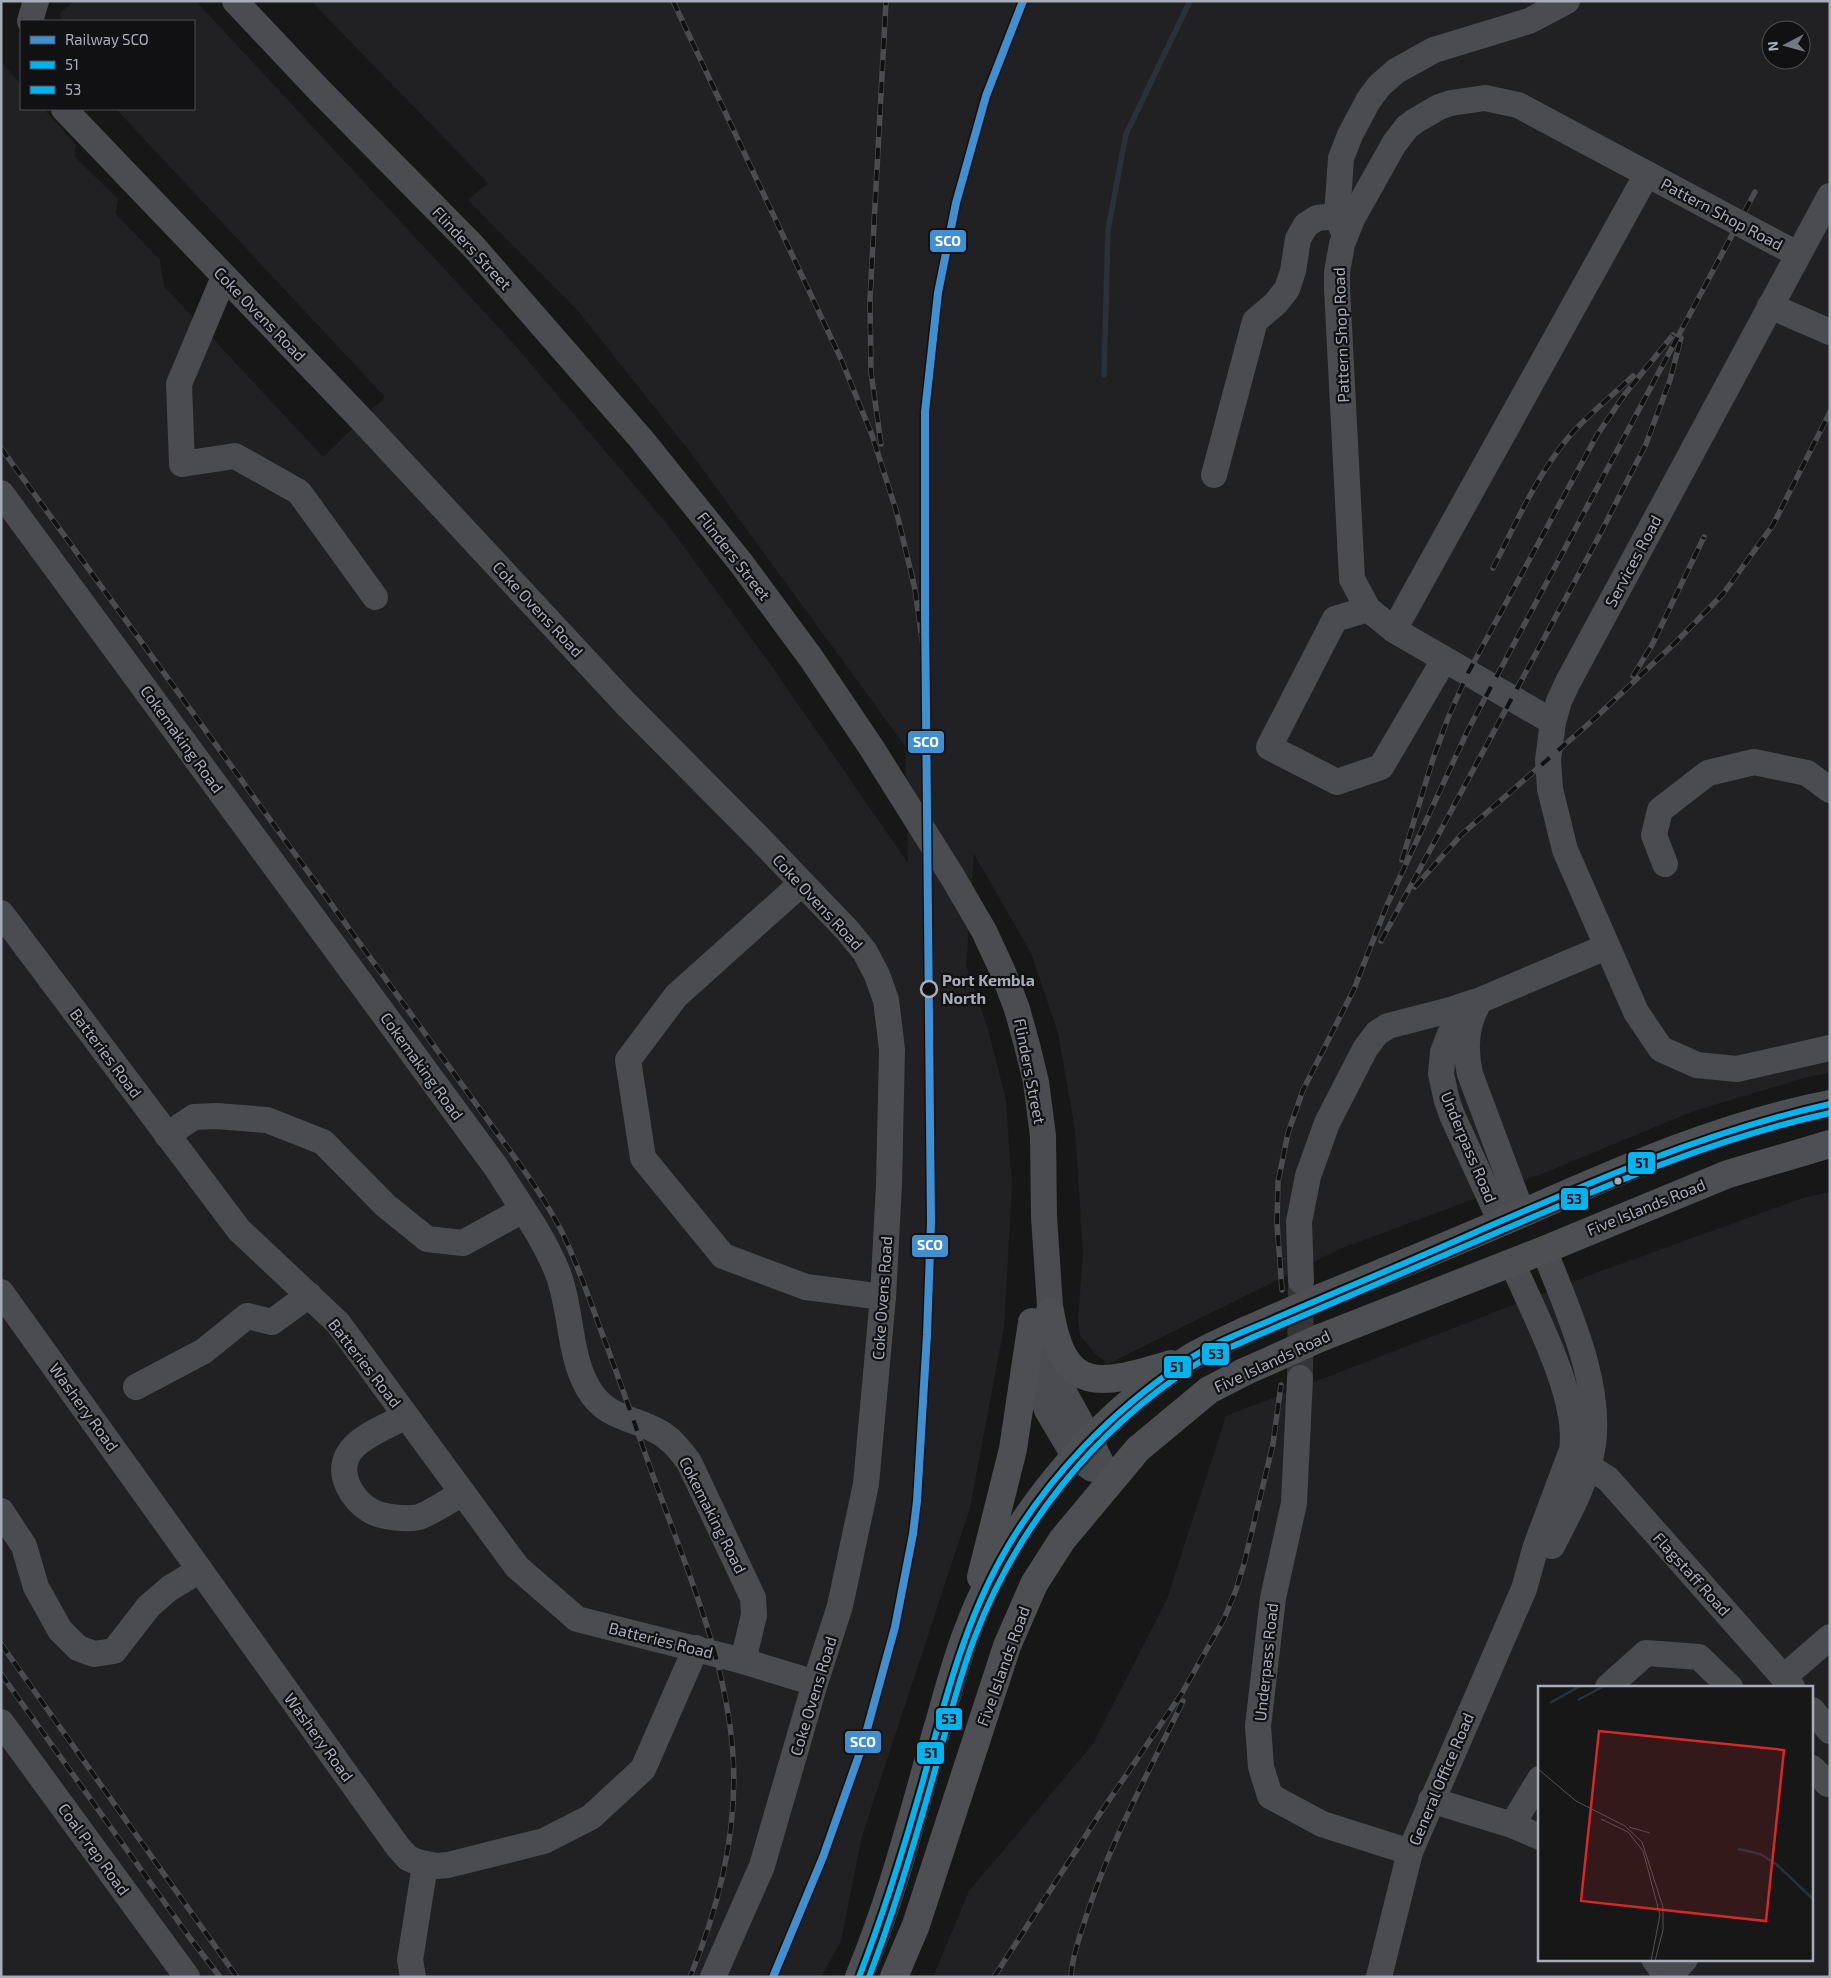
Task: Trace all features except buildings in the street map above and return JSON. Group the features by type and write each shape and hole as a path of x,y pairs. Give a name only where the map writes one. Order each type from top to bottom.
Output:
{"main road":[{"path":"965,1636 995,1570 1034,1509 1083,1449 1135,1398 1191,1358 1247,1330 1311,1290 1512,1218 1634,1164 1722,1131 1796,1110 1830,1104"},
{"name":"Five Islands Road","path":"894,1977 916,1925 1004,1655 1021,1611 1047,1562 1068,1533 1138,1449 1209,1390 1320,1338 1544,1250 1728,1174 1830,1144"},
{"path":"1041,1316 1054,1335 1062,1356 1072,1368 1090,1378 1105,1380 1122,1378 1191,1358"},
{"path":"859,1977 896,1878 965,1636 1013,1450 1041,1316"}],"street":[{"path":"30,20 36,1"},
{"name":"Flinders Street","path":"235,1 319,90 473,246 642,440 780,615 843,703 872,747 984,931 1018,1010 1036,1082 1043,1136 1044,1217 1041,1316 1083,1449 1110,1481"},
{"path":"1214,475 1255,321 1276,304 1287,289 1293,271 1298,239 1306,225 1316,218 1341,226 1343,152 1368,101 1387,79 1412,61 1434,50 1529,21 1568,1"},
{"name":"Pattern Shop Road","path":"1553,722 1394,630 1368,609 1352,579 1337,288 1341,226 1352,219 1401,135 1424,114 1461,100 1494,99 1518,105 1797,254"},
{"name":"Coke Ovens Road","path":"65,110 362,420 626,704 848,931 865,952 877,975 886,1000 892,1049 891,1140 883,1297 866,1484 840,1606 815,1683 762,1866 712,1977"},
{"name":"Pattern Shop Road","path":"1394,630 1647,174"},
{"name":"Services Road","path":"1830,196 1797,254 1568,682 1553,722 1548,760 1552,800 1565,850 1636,1012 1661,1049 1697,1065 1736,1069 1830,1048"},
{"path":"224,278 179,384 182,464 235,456 299,492 375,597"},
{"path":"1770,306 1830,332"},
{"name":"Cokemaking Road","path":"1,493 496,1167 558,1272 579,1366 588,1388 596,1400 617,1416 657,1431 668,1438 689,1462 753,1598 754,1615 743,1661"},
{"path":"1368,609 1335,620 1269,748 1337,782 1381,766 1444,660"},
{"path":"1665,864 1654,835 1660,810 1708,773 1754,762 1807,773 1830,790"},
{"path":"802,883 676,996 628,1060 643,1158 723,1256 806,1286 883,1297"},
{"name":"Batteries Road","path":"1,913 239,1230 338,1323 517,1567 577,1619 696,1648 815,1683"},
{"name":"Underpass Road","path":"1311,1290 1300,1222 1308,1176 1327,1123 1365,1048 1377,1034 1388,1026 1450,1010 1484,998 1606,946"},
{"name":"Underpass Road","path":"1484,998 1466,1010 1452,1028 1443,1052 1442,1074 1448,1104 1512,1218"},
{"path":"168,1135 194,1117 217,1116 267,1120 323,1142 385,1205 428,1239 463,1243 523,1210"},
{"path":"1512,1262 1550,1349 1566,1392 1573,1428 1573,1441 1579,1463 1591,1456 1594,1432 1590,1388 1578,1338 1544,1250"},
{"name":"Washery Road","path":"1,1292 398,1847 408,1858 425,1865"},
{"path":"136,1386 204,1351 247,1316 272,1322 308,1296"},
{"name":"Underpass Road","path":"1300,1378 1294,1503 1272,1598 1258,1726 1261,1767 1270,1796 1322,1824 1410,1852"},
{"path":"406,1416 362,1440 349,1453 344,1472 347,1484 356,1499 372,1512 397,1518 419,1517 463,1493"},
{"name":"General Office Road","path":"1379,1977 1410,1852 1524,1589 1547,1556 1566,1518 1579,1463"},
{"name":"Flagstaff Road","path":"1579,1463 1608,1479 1788,1682"},
{"path":"1,1512 24,1546 36,1587 60,1630 78,1648 94,1654 114,1651 149,1606 170,1588 200,1570"},
{"path":"1788,1682 1830,1637"},
{"path":"413,1977 410,1960 425,1865 448,1865 544,1841 591,1817 643,1770 696,1648"},
{"path":"1609,1686 1646,1653 1699,1657 1729,1686"},
{"path":"1814,1712 1830,1731"},
{"name":"Coal Prep Road","path":"1,1722 187,1977"},
{"path":"1512,1825 1538,1782"},
{"path":"1431,1800 1512,1825 1538,1837"},
{"path":"1655,1960 1668,1977 1684,1960"}],"shaded area":[{"path":"74,1 196,1 514,344 668,525 773,668 908,863 905,746 690,452 579,312 468,200 488,183 311,1 1830,1 1830,1073 1811,1076 1694,1111 1544,1173 1342,1248 1108,1364 1095,1354 1080,1335 1078,1320 1083,1254 1075,1130 1058,1033 1031,953 974,854 966,965 988,1029 1006,1100 1012,1186 1004,1327 970,1508 862,1836 841,1941 821,1977 1,1977 1,62 20,83 20,110 45,110 76,145 74,156 118,199 116,214 160,260 164,286 323,457 385,397 117,110 195,110 195,20 61,20 60,13"},
{"path":"1830,1192 1830,1977 933,1977 969,1891 1093,1744 1167,1599 1226,1416 1593,1274 1803,1198"}],"waterway":[{"path":"1104,375 1108,230 1126,134 1190,1"}],"tunnel":[{"path":"1300,1378 1301,1286"}],"railway":[{"path":"673,1 841,359 872,435 896,510 915,589 924,654 926,698"},
{"path":"881,444 871,372 870,299 886,1"},
{"path":"1282,1290 1277,1223 1278,1182 1288,1133 1303,1090 1354,989 1387,905 1468,730 1755,192"},
{"path":"1402,860 1433,759 1448,718 1468,673 1597,435 1625,394 1673,335"},
{"path":"1381,941 1596,542 1646,444 1670,380 1681,338"},
{"path":"1493,568 1545,469 1582,422 1633,376"},
{"path":"1415,887 1461,835 1593,720 1675,643 1723,594 1773,525 1830,412"},
{"path":"1,448 521,1166 562,1232 582,1279 690,1575 713,1645 729,1718 734,1783 729,1840 718,1896 690,1977"},
{"path":"1633,676 1652,645 1704,537"},
{"path":"994,1977 1101,1812 1182,1693 1224,1619 1244,1564 1273,1444 1281,1385"},
{"path":"1,1644 237,1977"},
{"path":"1,1674 220,1977"},
{"path":"1071,1977 1079,1939 1106,1862 1183,1701"}],"rail line":[{"name":"SCO","path":"773,1977 823,1857 863,1744 895,1627 913,1534 917,1501 927,1335 931,1222 925,412 938,293 956,203 986,96 1023,1"}],"transit line":[{"name":"51","path":"859,1977 893,1880 956,1666 989,1582 1020,1526 1040,1499 1083,1447 1132,1401 1186,1361 1226,1339 1554,1198 1717,1135 1773,1118 1830,1104"},
{"name":"53","path":"869,1977 911,1853 962,1673 991,1598 1012,1559 1062,1485 1092,1451 1124,1420 1158,1391 1195,1365 1251,1338 1616,1182 1743,1136 1830,1113"}],"place":[{"name":"Port Kembla North","path":"929,989"}]}
